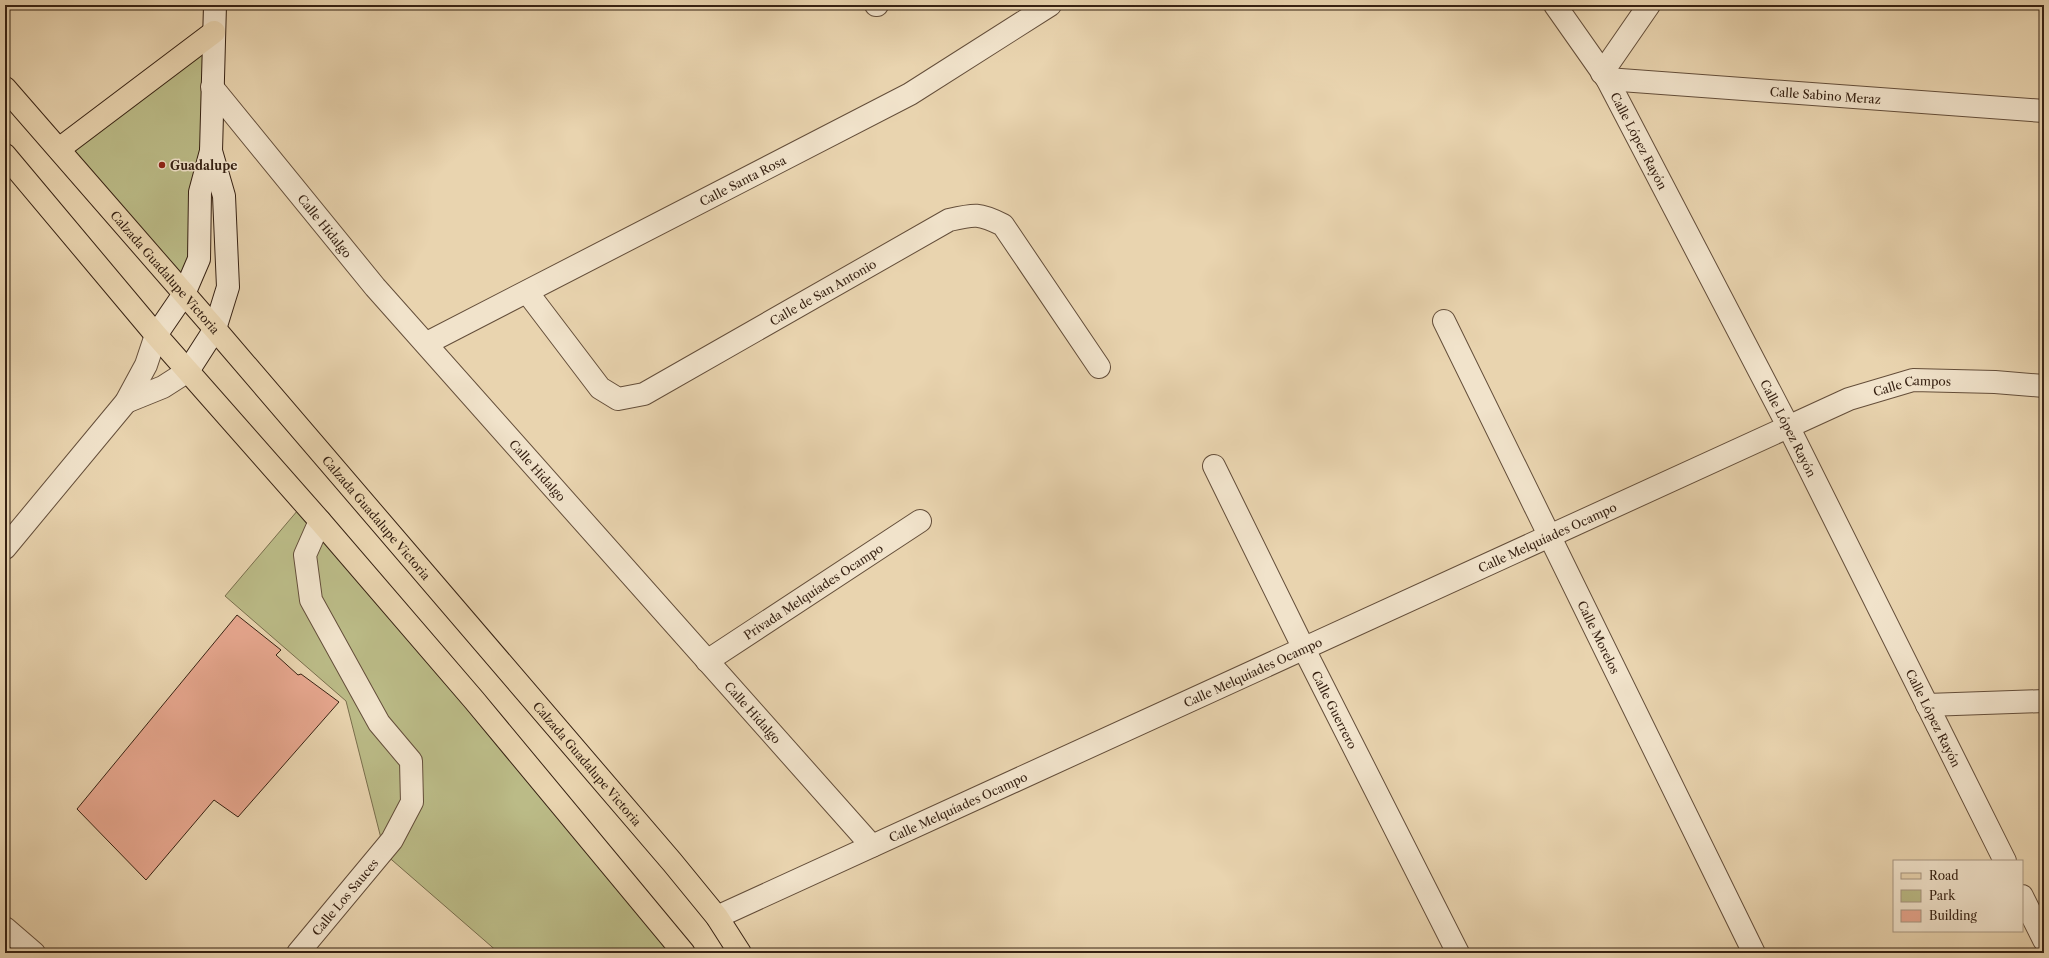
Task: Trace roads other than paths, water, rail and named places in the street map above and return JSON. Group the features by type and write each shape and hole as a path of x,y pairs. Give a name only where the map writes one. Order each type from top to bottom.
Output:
{"main road":[{"path":"59,149 214,32"},
{"name":"Calzada Guadalupe Victoria","path":"5,88 215,329 657,844 717,917 740,953"},
{"path":"5,155 156,335 320,521 474,700 684,953"}],"street":[{"path":"5,548 126,402 146,365 156,335 184,294 200,259 200,192 211,151 216,5"},
{"name":"Calle Santa Rosa","path":"427,344 910,94 1050,5"},
{"name":"Calle López Rayón","path":"1555,5 1604,76 1788,426 2004,860"},
{"path":"1604,76 1649,5"},
{"name":"Calle Sabino Meraz","path":"1604,76 2044,111"},
{"name":"Calle Hidalgo","path":"212,87 375,287 872,846"},
{"path":"126,402 163,387 188,371 215,329 228,287 224,196 211,151"},
{"name":"Calle de San Antonio","path":"527,292 600,388 618,398 644,394 949,220 967,216 984,216 1003,225 1099,367"},
{"name":"Calle Morelos","path":"1444,322 1754,953"},
{"name":"Calle Campos","path":"1788,426 1849,399 1913,380 1995,382 2044,386"},
{"name":"Calle Melquíades Ocampo","path":"717,917 1788,426"},
{"name":"Calle Guerrero","path":"1214,466 1304,649 1458,953"},
{"name":"Calle Los Sauces","path":"298,953 392,840 412,802 411,761 379,723 311,600 305,555 320,521"},
{"name":"Privada Melquíades Ocampo","path":"707,661 920,521"},
{"path":"1927,705 2044,701"},
{"path":"2023,898 2044,940"},
{"path":"5,928 34,953"}],"place":[{"name":"Guadalupe","path":"162,165"}]}
